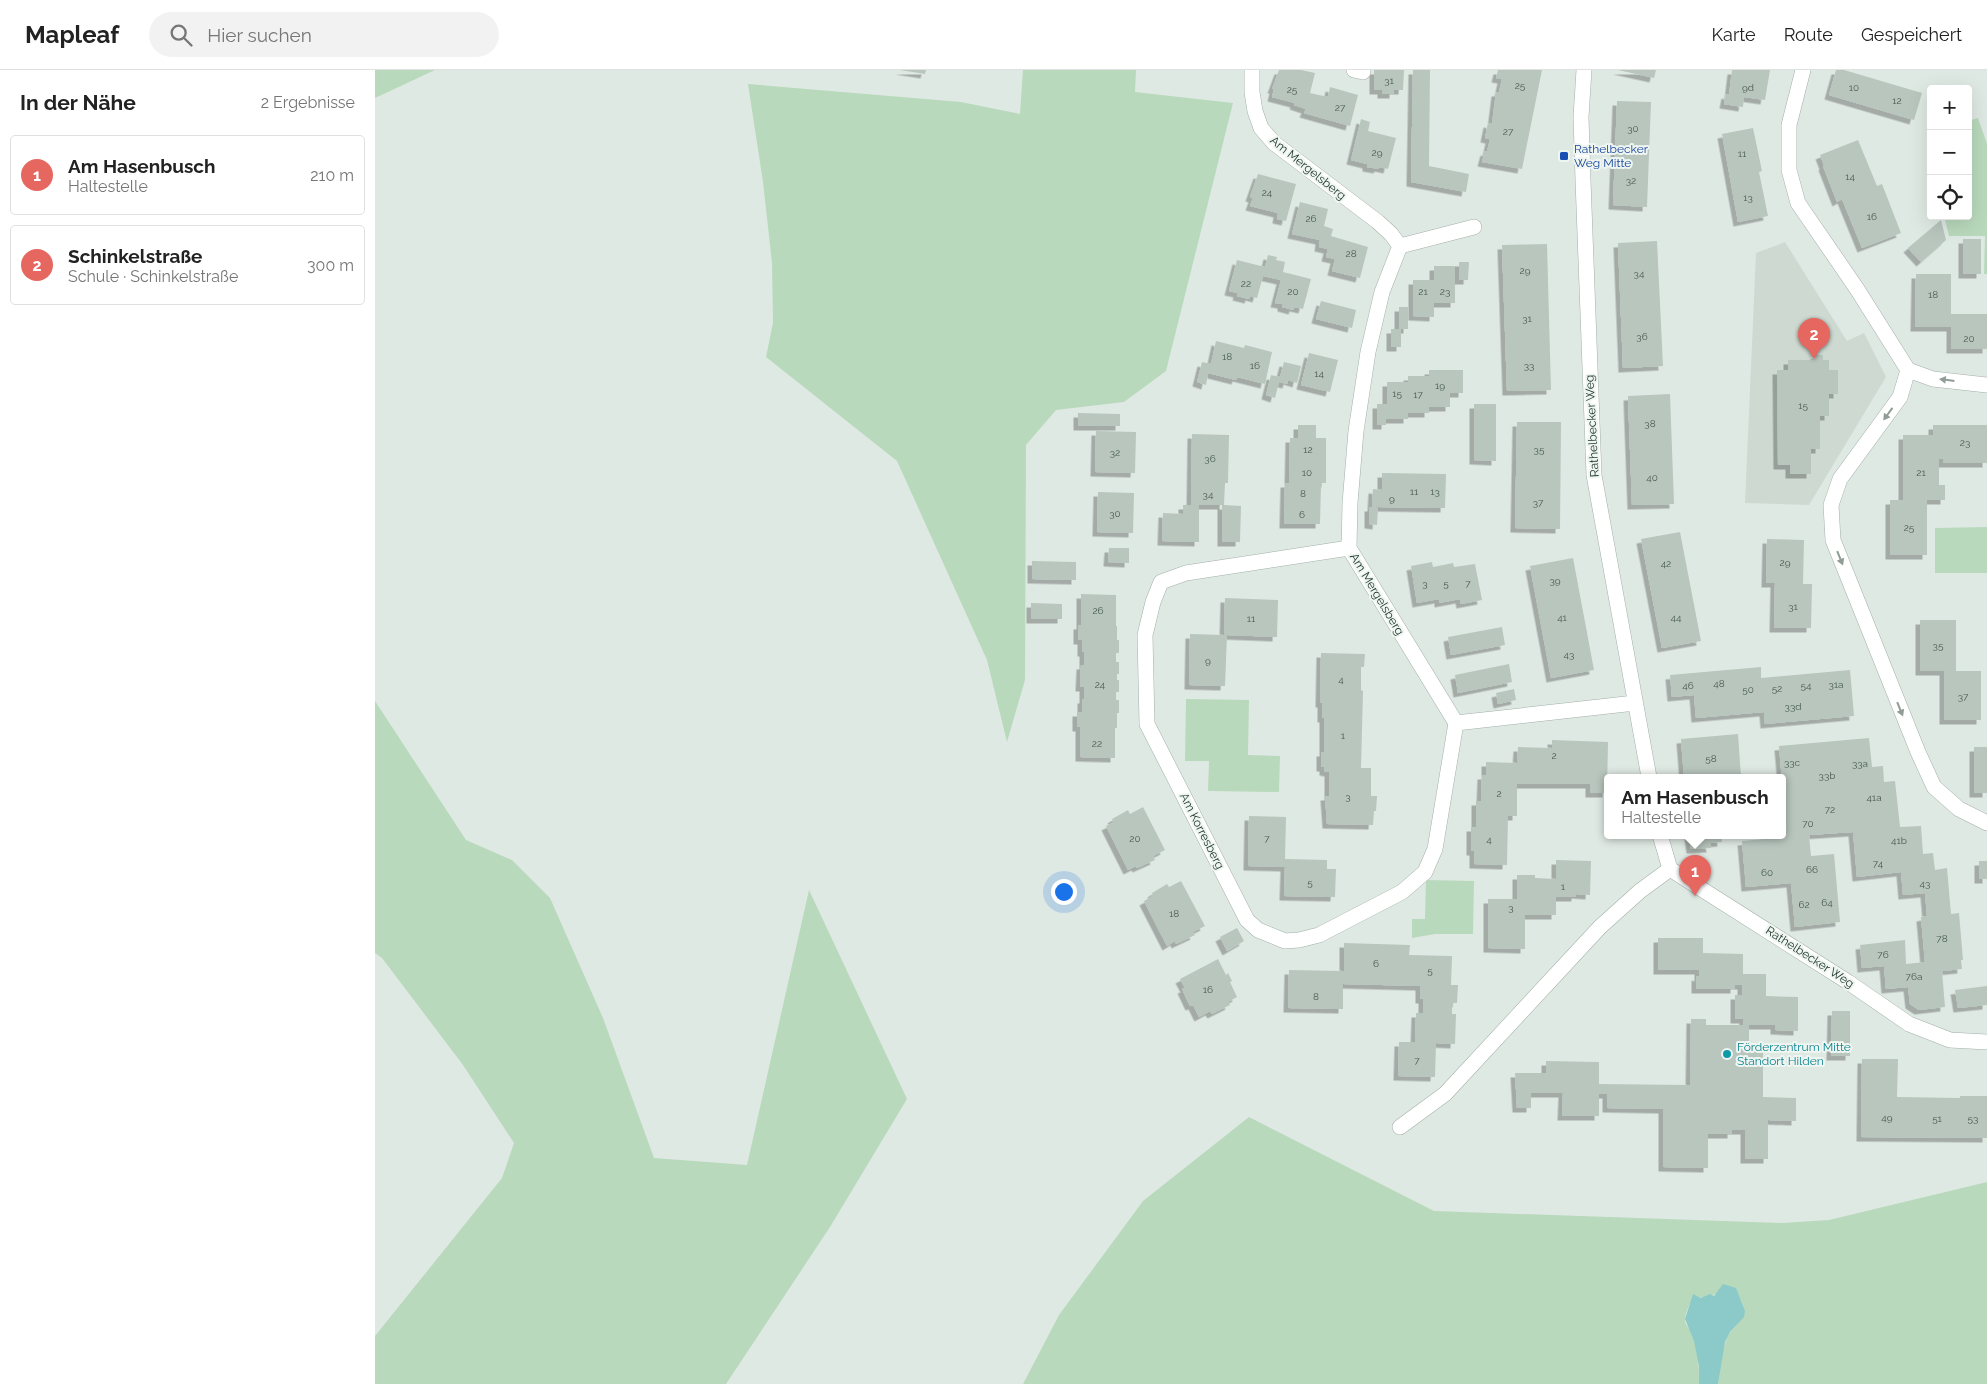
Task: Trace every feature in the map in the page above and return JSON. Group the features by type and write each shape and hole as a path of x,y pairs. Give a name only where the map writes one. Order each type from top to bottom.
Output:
{"street":[{"name":"Am Mergelsberg","path":"1252,70 1252,92 1261,128 1274,142 1378,222 1400,246 1383,292 1368,352 1356,431 1350,502 1349,548 1456,722"},
{"name":"Rathelbecker Weg","path":"1583,70 1581,117 1594,475 1648,774"},
{"path":"1803,70 1789,125 1789,170 1798,203 1857,289 1908,370 1933,379 1987,386"},
{"path":"1400,246 1474,227"},
{"path":"1908,370 1901,397 1840,480 1831,505 1833,540 1918,752 1934,787 1959,809 1987,823"},
{"name":"Am Korresberg","path":"1349,548 1186,573 1161,582 1153,602 1145,635 1147,724 1247,920 1258,930 1285,941 1312,937 1402,892 1425,872 1435,849 1456,722"},
{"path":"1456,722 1635,703"},
{"path":"1399,1127 1445,1094 1600,927 1640,891 1670,869 1661,839"},
{"name":"Rathelbecker Weg","path":"1670,869 1832,972 1909,1024 1950,1040 1987,1042"}],"shaded area":[{"path":"1785,242 1847,341 1864,333 1886,377 1809,505 1745,503 1756,253"}],"green space":[{"path":"375,70 435,70 375,98"},
{"path":"1023,70 1136,70 1135,92 1233,103 1166,371 1124,402 1056,410 1026,445 1025,680 1007,742 987,660 897,461 766,357 773,323 772,263 763,182 748,84 961,102 1020,114"},
{"path":"1978,118 1987,144 1987,274 1984,274 1985,236 1949,236 1945,220 1972,220 1972,120"},
{"path":"1987,527 1987,573 1935,573 1935,528"},
{"path":"1186,699 1249,700 1248,755 1280,756 1279,792 1208,791 1209,761 1185,761"},
{"path":"375,701 466,840 512,860 550,898 603,1018 654,1158 747,1165 809,890 907,1099 830,1227 726,1384 375,1384 375,1336 502,1178 514,1143 463,1065 382,958 375,953"},
{"path":"1426,880 1474,881 1473,934 1435,934 1412,938 1412,919 1425,919"},
{"path":"1249,1117 1434,1211 1782,1223 1829,1220 1987,1182 1987,1384 1718,1384 1726,1341 1743,1316 1744,1311 1739,1297 1734,1289 1729,1286 1708,1297 1704,1298 1695,1295 1685,1317 1685,1322 1691,1332 1697,1352 1699,1384 1023,1384 1059,1315 1143,1201"}],"water":[{"path":"1723,1284 1736,1288 1745,1311 1744,1317 1730,1332 1725,1342 1718,1384 1699,1384 1699,1366 1694,1341 1685,1319 1693,1294 1701,1298 1710,1294 1714,1296"}],"building":[{"path":"900,70 926,70 925,74"},
{"path":"1279,70 1301,70 1315,73 1310,93 1328,97 1330,87 1358,95 1350,126 1304,113 1306,109 1294,105 1295,103 1272,97 1274,89 1272,89"},
{"path":"1374,70 1404,70 1403,90 1394,90 1394,94 1382,94 1382,90 1374,90"},
{"path":"1413,70 1430,70 1429,166 1469,174 1466,192 1411,182"},
{"path":"1498,70 1542,70 1522,169 1482,162 1490,139 1485,138 1488,123 1492,124 1496,92 1499,92 1502,79 1496,78"},
{"path":"1618,70 1656,70 1654,78"},
{"path":"1732,70 1770,70 1765,100 1744,97 1743,107 1724,104 1726,94 1729,95"},
{"path":"1836,70 1844,70 1922,93 1914,120 1829,95"},
{"path":"1617,101 1651,102 1647,207 1613,205"},
{"path":"1361,119 1370,122 1368,131 1396,138 1388,169 1367,167 1367,164 1351,160"},
{"path":"1753,128 1762,171 1759,172 1768,216 1738,222 1722,134"},
{"path":"1858,140 1877,186 1882,184 1901,233 1862,248 1842,199 1837,202 1820,155"},
{"path":"1258,174 1296,184 1286,221 1277,219 1278,213 1250,206 1253,198 1250,197"},
{"path":"1300,202 1328,209 1324,226 1333,229 1331,236 1368,247 1360,278 1332,271 1335,259 1326,257 1328,249 1319,247 1320,240 1292,234"},
{"path":"1941,220 1946,240 1921,262 1908,248"},
{"path":"1963,239 1981,239 1981,274 1963,274"},
{"path":"1657,241 1663,366 1623,368 1618,243"},
{"path":"1547,244 1551,390 1507,391 1502,245"},
{"path":"1268,255 1277,257 1276,260 1285,262 1283,272 1311,279 1303,309 1294,307 1293,310 1282,307 1282,304 1275,303 1281,280 1263,276 1257,298 1250,296 1249,299 1237,296 1238,293 1229,291 1237,260 1265,267"},
{"path":"1459,262 1469,262 1468,280 1459,280"},
{"path":"1434,266 1455,266 1455,303 1434,303 1434,317 1413,316 1413,280 1434,280"},
{"path":"1916,274 1951,274 1951,314 1987,314 1987,349 1951,349 1951,327 1915,327"},
{"path":"1321,301 1356,310 1352,328 1316,319"},
{"path":"1399,307 1408,307 1408,329 1399,329"},
{"path":"1391,329 1401,329 1401,347 1391,347"},
{"path":"1216,341 1244,348 1245,345 1272,352 1265,384 1237,377 1236,380 1208,373 1206,385 1197,382 1202,362 1211,364"},
{"path":"1309,353 1338,360 1330,392 1301,385"},
{"path":"1815,355 1823,355 1823,360 1829,360 1829,370 1838,370 1838,394 1829,394 1829,416 1820,416 1820,449 1811,449 1811,474 1790,474 1790,465 1778,465 1777,370 1788,370 1788,360 1815,360"},
{"path":"1284,362 1301,366 1297,383 1288,380 1287,384 1279,382 1275,398 1266,395 1271,375 1280,377"},
{"path":"1429,370 1463,370 1463,393 1450,393 1450,407 1429,407 1429,413 1408,413 1408,419 1386,419 1386,425 1377,425 1377,404 1387,404 1387,382 1408,382 1408,376 1429,376"},
{"path":"1670,394 1674,504 1632,505 1628,396"},
{"path":"1474,404 1496,404 1496,461 1474,460"},
{"path":"1078,413 1120,414 1120,426 1078,426"},
{"path":"1517,422 1561,422 1560,529 1515,528"},
{"path":"1298,425 1316,425 1316,438 1326,438 1326,483 1321,483 1320,524 1284,524 1285,483 1289,483 1290,438 1298,438"},
{"path":"1933,425 1987,425 1987,463 1943,463 1943,459 1939,459 1939,485 1945,485 1945,500 1927,500 1927,555 1890,555 1890,500 1903,500 1903,435 1933,435"},
{"path":"1096,431 1136,432 1135,473 1095,472"},
{"path":"1192,434 1229,435 1228,483 1225,483 1224,505 1241,506 1240,542 1222,542 1222,505 1199,505 1199,542 1162,541 1163,513 1183,514 1183,505 1191,505"},
{"path":"1382,473 1446,474 1445,508 1378,507 1377,525 1369,524 1369,507 1372,507 1373,489 1382,490"},
{"path":"1098,492 1134,493 1133,533 1097,532"},
{"path":"1680,532 1701,641 1662,648 1641,539"},
{"path":"1767,539 1804,540 1803,584 1812,584 1811,628 1774,628 1775,583 1766,583"},
{"path":"1109,548 1129,548 1129,563 1108,562"},
{"path":"1573,558 1594,670 1551,678 1530,566"},
{"path":"1032,561 1076,562 1076,580 1032,579"},
{"path":"1432,562 1433,567 1453,563 1454,567 1475,564 1482,600 1461,604 1460,599 1439,603 1439,599 1417,603 1411,566"},
{"path":"1081,594 1116,595 1116,626 1119,653 1116,653 1116,662 1119,662 1117,680 1119,680 1119,692 1116,692 1116,700 1119,700 1119,713 1117,713 1117,728 1115,728 1115,758 1080,757 1080,727 1077,727 1077,712 1082,712 1082,699 1084,699 1084,687 1080,687 1081,665 1084,665 1084,652 1082,652 1082,640 1078,640 1078,625 1081,625"},
{"path":"1225,598 1278,600 1277,637 1227,635 1225,686 1189,685 1190,634 1224,635"},
{"path":"1031,603 1062,604 1062,619 1031,619"},
{"path":"1920,620 1956,620 1956,671 1981,671 1981,720 1944,720 1944,671 1920,671"},
{"path":"1502,627 1505,645 1451,655 1448,637"},
{"path":"1321,653 1365,654 1364,667 1361,667 1361,690 1363,691 1361,768 1371,768 1371,796 1377,796 1373,825 1327,824 1325,796 1329,796 1329,772 1324,771 1324,767 1321,767 1321,752 1324,752 1324,718 1322,718 1322,703 1320,703"},
{"path":"1509,664 1512,682 1458,693 1455,675"},
{"path":"1761,667 1761,678 1850,670 1854,716 1765,724 1764,712 1696,718 1694,695 1672,697 1670,675"},
{"path":"1514,689 1516,700 1498,704 1496,693"},
{"path":"1738,734 1741,774 1684,774 1681,739"},
{"path":"1869,738 1872,767 1883,766 1884,782 1895,781 1900,827 1921,826 1923,854 1933,853 1935,870 1947,868 1951,914 1959,913 1963,960 1961,960 1962,969 1942,971 1945,1007 1919,1010 1910,1004 1908,987 1886,989 1884,966 1862,968 1860,945 1905,940 1906,964 1925,962 1921,917 1927,916 1925,893 1903,895 1901,872 1857,877 1853,832 1809,835 1811,856 1834,854 1840,922 1795,927 1791,883 1746,887 1742,841 1786,839 1786,774 1781,774 1779,746"},
{"path":"1552,740 1608,742 1607,774 1604,774 1604,793 1590,793 1590,784 1517,784 1517,816 1508,816 1507,865 1474,864 1474,851 1471,851 1471,827 1476,827 1476,801 1481,801 1482,775 1486,775 1486,762 1517,763 1518,747 1552,748"},
{"path":"1974,747 1987,747 1987,793 1974,793"},
{"path":"1143,807 1165,850 1153,856 1155,860 1128,870 1106,826 1114,822 1112,819 1128,810 1130,814"},
{"path":"1249,816 1286,817 1285,859 1327,860 1327,869 1336,869 1335,897 1284,896 1285,867 1248,866"},
{"path":"1690,839 1722,839 1722,842 1710,843 1711,848 1691,849"},
{"path":"1556,860 1591,861 1590,895 1576,894 1576,897 1556,897 1556,915 1525,915 1525,949 1488,948 1488,899 1517,899 1517,875 1535,875 1535,878 1556,879"},
{"path":"1979,861 1987,861 1987,879 1979,879"},
{"path":"1181,881 1205,926 1193,932 1195,935 1176,944 1175,941 1167,946 1144,901 1153,896 1152,893 1167,884 1169,887"},
{"path":"1237,928 1244,941 1227,951 1220,937"},
{"name":"Förderzentrum Mitte Standort Hilden","path":"1658,938 1703,938 1703,953 1743,954 1743,974 1766,974 1766,996 1798,997 1798,1031 1775,1030 1775,1025 1749,1025 1749,1047 1763,1047 1763,1097 1796,1098 1796,1121 1768,1120 1768,1159 1745,1159 1745,1130 1732,1130 1732,1134 1708,1134 1708,1168 1663,1167 1663,1109 1607,1108 1607,1094 1599,1094 1599,1116 1562,1116 1563,1093 1531,1093 1531,1108 1517,1108 1515,1073 1546,1073 1546,1061 1599,1062 1599,1084 1690,1085 1691,1019 1706,1019 1706,1025 1743,1025 1744,1019 1735,1019 1735,995 1742,995 1742,985 1735,985 1735,989 1696,989 1696,976 1699,977 1699,970 1658,970"},
{"path":"1344,943 1410,945 1409,955 1452,956 1451,985 1458,985 1457,1003 1452,1003 1452,1014 1456,1014 1455,1044 1436,1043 1435,1077 1398,1076 1399,1042 1415,1042 1416,1013 1423,1013 1423,999 1420,999 1420,986 1343,984 1343,1009 1288,1008 1289,970 1344,971"},
{"path":"1218,959 1226,975 1228,973 1232,981 1230,982 1237,997 1228,1002 1230,1005 1212,1014 1210,1011 1199,1017 1193,1005 1190,1006 1182,989 1185,988 1180,979"},
{"path":"1987,986 1987,1005 1958,1008 1955,990"},
{"path":"1832,1011 1850,1011 1850,1056 1831,1056"},
{"path":"1862,1059 1898,1059 1897,1097 1960,1098 1960,1096 1987,1096 1987,1138 1861,1137"}],"place":[{"name":"Rathelbecker Weg Mitte","path":"1564,156"},
{"name":"Schinkelstraße","path":"1814,359"},
{"name":"Am Hasenbusch","path":"1695,896"},
{"name":"Förderzentrum Mitte Standort Hilden","path":"1727,1054"}]}
